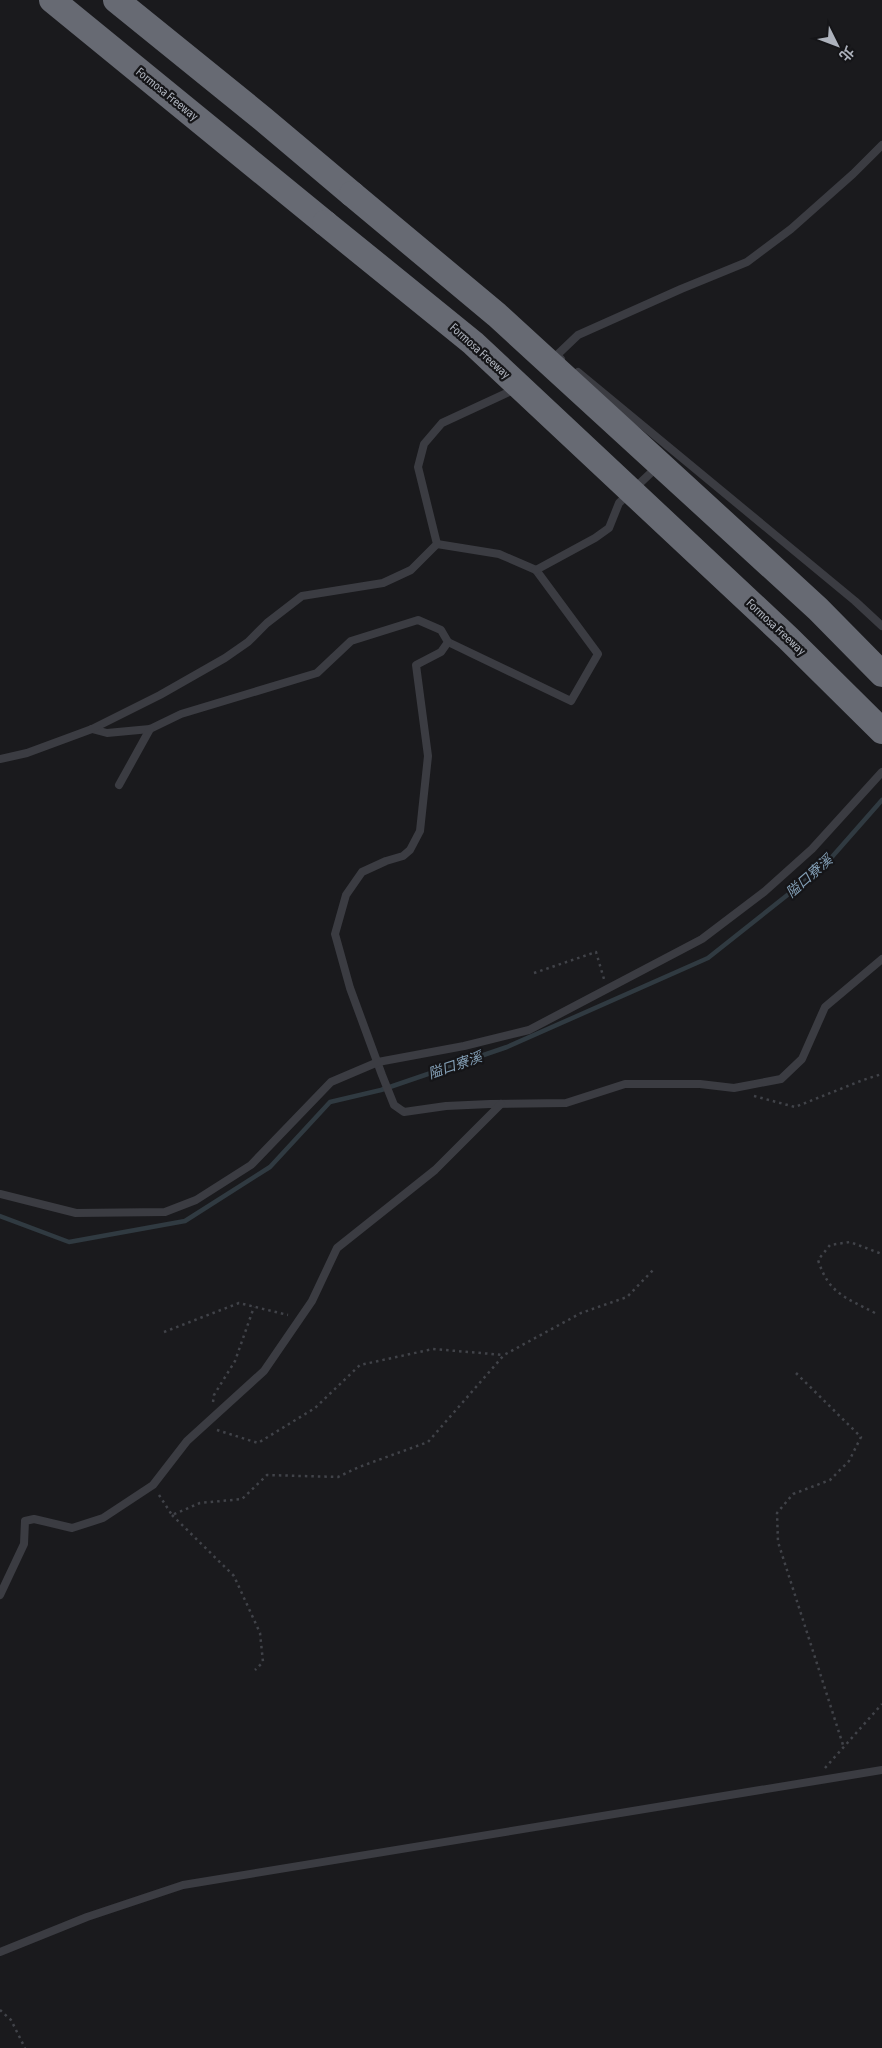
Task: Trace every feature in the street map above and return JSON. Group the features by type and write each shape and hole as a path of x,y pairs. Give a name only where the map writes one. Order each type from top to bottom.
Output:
{"highway":[{"name":"Formosa Freeway","path":"52,0 473,343 788,638 882,731"},
{"path":"116,0 263,119 497,315 818,609 882,674"}],"lane":[{"path":"882,145 853,174 791,229 747,262 578,335 557,355 674,450 855,601 882,626"},
{"path":"437,544 418,467 424,444 442,423 509,392"},
{"path":"536,570 610,528 619,503 674,450"},
{"path":"92,729 107,733 150,729 181,714 317,673 351,641 418,620 441,630 448,642 570,701 598,654 536,570 499,554 437,544"},
{"path":"0,759 27,753 92,729 160,695 225,658 248,642 302,596 383,583 411,570 437,544"},
{"path":"448,642 441,652 416,665 428,756 420,830 410,850 403,856 386,861 362,872 346,895 335,934 350,988 394,1105 404,1112 446,1106 566,1103 625,1084 700,1084 734,1088 781,1079 802,1060 825,1006 882,959"},
{"path":"119,785 150,729"},
{"path":"0,1194 76,1214 165,1212 196,1200 251,1165 331,1082 378,1062 464,1046 529,1030 702,940 764,892 812,849 882,772"},
{"path":"0,1595 24,1544 25,1521 34,1519 72,1528 103,1518 152,1485 187,1441 264,1371 312,1301 337,1248 435,1170 501,1104"},
{"path":"0,1952 87,1917 183,1885 302,1867 882,1770"}],"path":[{"path":"534,973 596,952 607,990"},
{"path":"734,1088 762,1099 795,1107 882,1074"},
{"path":"875,1313 837,1293 823,1278 818,1260 830,1245 850,1242 882,1254"},
{"path":"172,1515 200,1503 242,1499 267,1475 338,1477 359,1467 428,1442 504,1356 581,1313 627,1297 655,1268"},
{"path":"164,1332 239,1302 300,1317"},
{"path":"254,1307 234,1361 214,1396 210,1419 217,1430 258,1444 315,1408 360,1365 433,1349 504,1356"},
{"path":"796,1373 861,1437 849,1461 830,1480 793,1494 777,1513 778,1542 844,1748"},
{"path":"152,1485 172,1515 234,1576 260,1633 263,1662 255,1670"},
{"path":"814,1780 882,1704"},
{"path":"0,2010 12,2020 25,2048"}],"waterway":[{"name":"隘口寮溪","path":"0,1216 69,1242 185,1221 270,1167 330,1102 381,1090 507,1047 708,958 824,866 882,800"}]}
